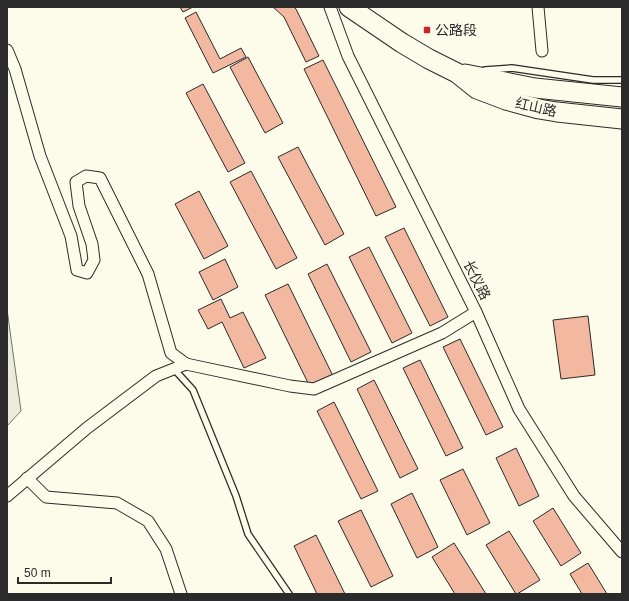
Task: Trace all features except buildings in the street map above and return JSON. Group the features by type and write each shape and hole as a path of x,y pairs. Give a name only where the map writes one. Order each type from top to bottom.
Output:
{"highway":[{"name":"红山路","path":"349,7 402,43 457,73 477,89 506,100 539,109 622,119"},
{"name":"红山路","path":"457,73 535,88 622,96"}],"street":[{"name":"长仪路","path":"330,7 348,56 476,312 519,409 574,496 622,552"},
{"path":"538,7 542,51"},
{"path":"7,50 15,69 40,156 71,236 77,270 87,274 94,260 92,244 79,206 76,182 86,176 100,178 148,274 171,353 186,364 290,386 314,389 442,333 476,312"},
{"path":"7,496 87,428 156,376 186,364"},
{"path":"27,478 46,497 118,503 148,521 166,549 181,594"}],"lane":[{"path":"457,73 512,68 593,80 622,80"},
{"path":"174,369 193,390 236,496 248,534 289,594"}],"shaded area":[{"path":"7,309 21,411 7,426"}],"place":[{"name":"公路段","path":"427,30"}]}
